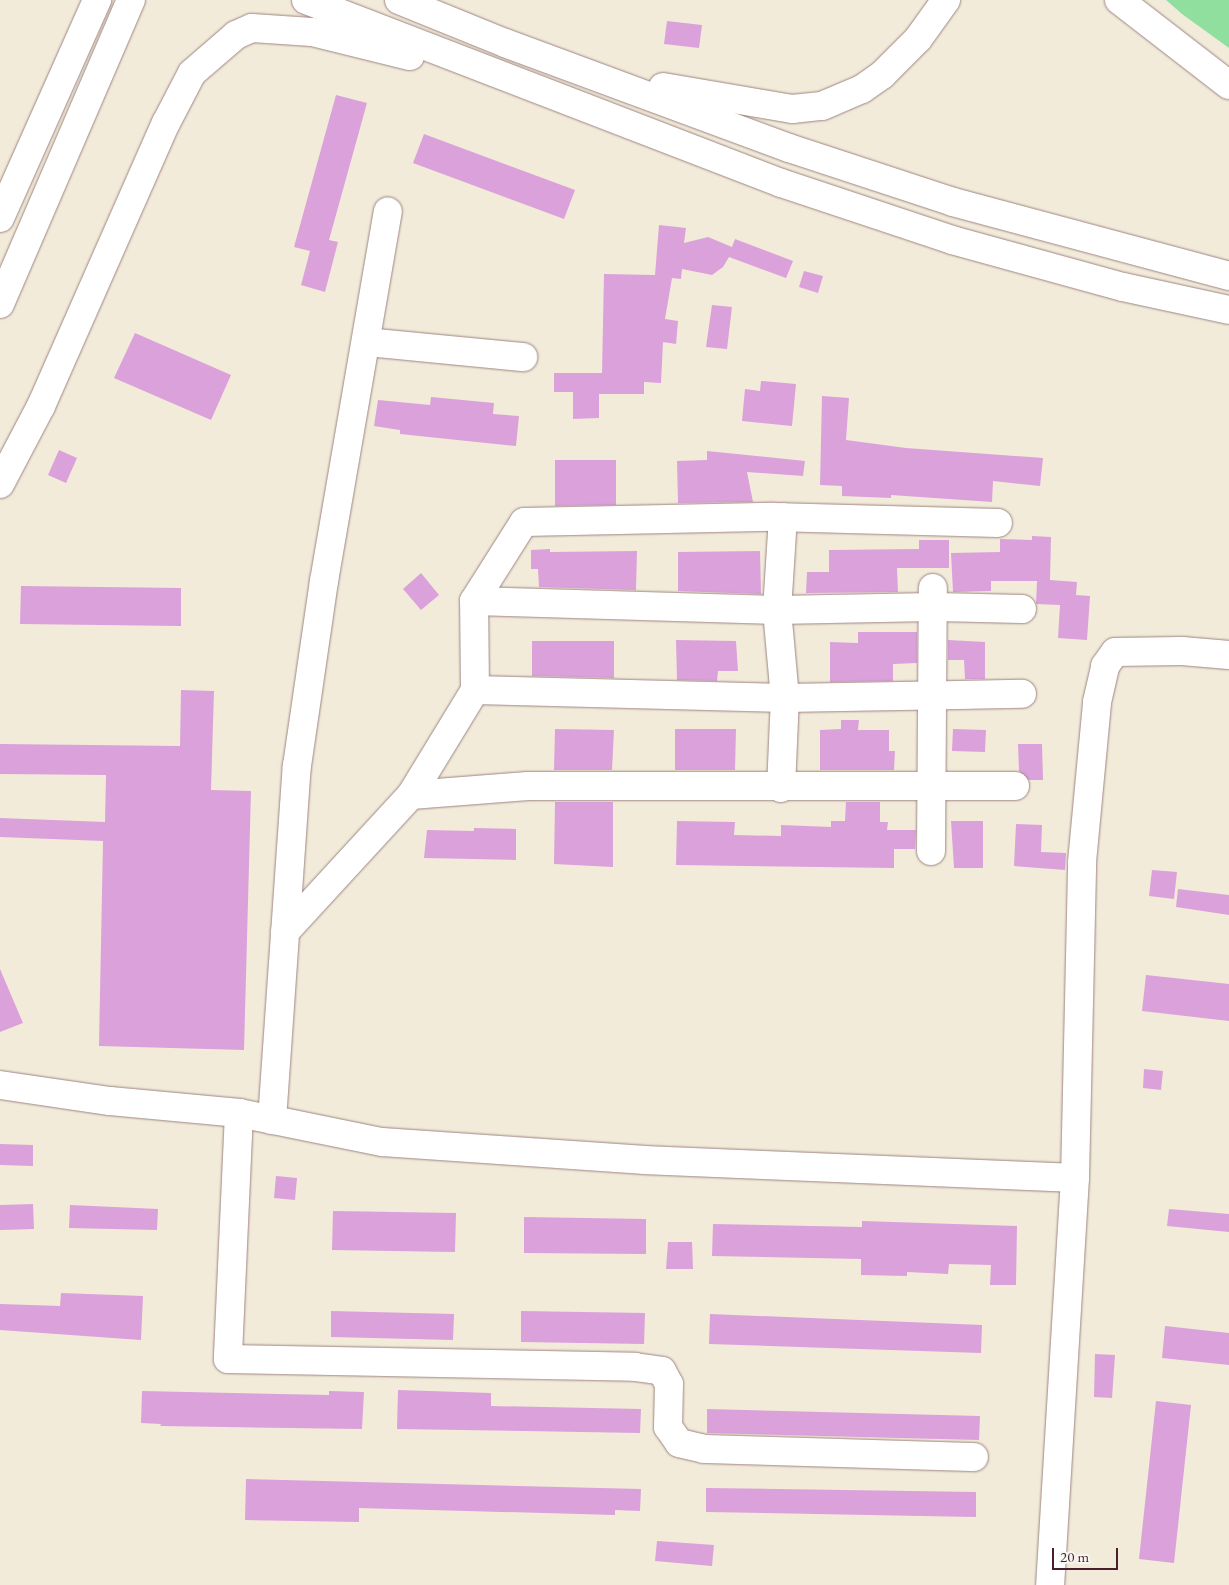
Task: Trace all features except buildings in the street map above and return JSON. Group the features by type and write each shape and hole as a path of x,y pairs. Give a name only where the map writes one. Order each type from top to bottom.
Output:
{"main road":[{"path":"0,218 97,0"},
{"path":"0,304 131,0"},
{"path":"306,0 781,183 952,240 1123,287 1229,310"},
{"path":"399,0 505,43 598,75 789,148 953,202 1229,276"},
{"path":"598,75 792,109 822,106 862,89 882,75 913,45 946,0"},
{"path":"1120,0 1229,85"},
{"path":"0,484 41,406 166,124 192,73 220,47 252,28 282,28 312,32 521,84"},
{"path":"272,1120 297,766 324,581 388,211"},
{"path":"366,342 522,357"},
{"path":"285,932 411,795 475,690 474,601 524,522 783,517 998,523"},
{"path":"781,788 785,698 777,610 783,517"},
{"path":"474,601 777,610 933,597 1022,609"},
{"path":"930,851 933,597"},
{"path":"1050,1585 1075,1178 1082,862 1097,702 1105,666 1115,652 1229,655"},
{"path":"475,690 785,698 1022,694"},
{"path":"411,795 528,786 781,788 1015,786"},
{"path":"0,1085 110,1101 238,1113 382,1142 644,1160 1075,1178"},
{"path":"238,1113 228,1359 635,1367 662,1371 669,1384 668,1427 679,1442 687,1445 704,1449 974,1457"}],"green space":[{"path":"1166,0 1229,0 1229,48 1182,14"}]}
